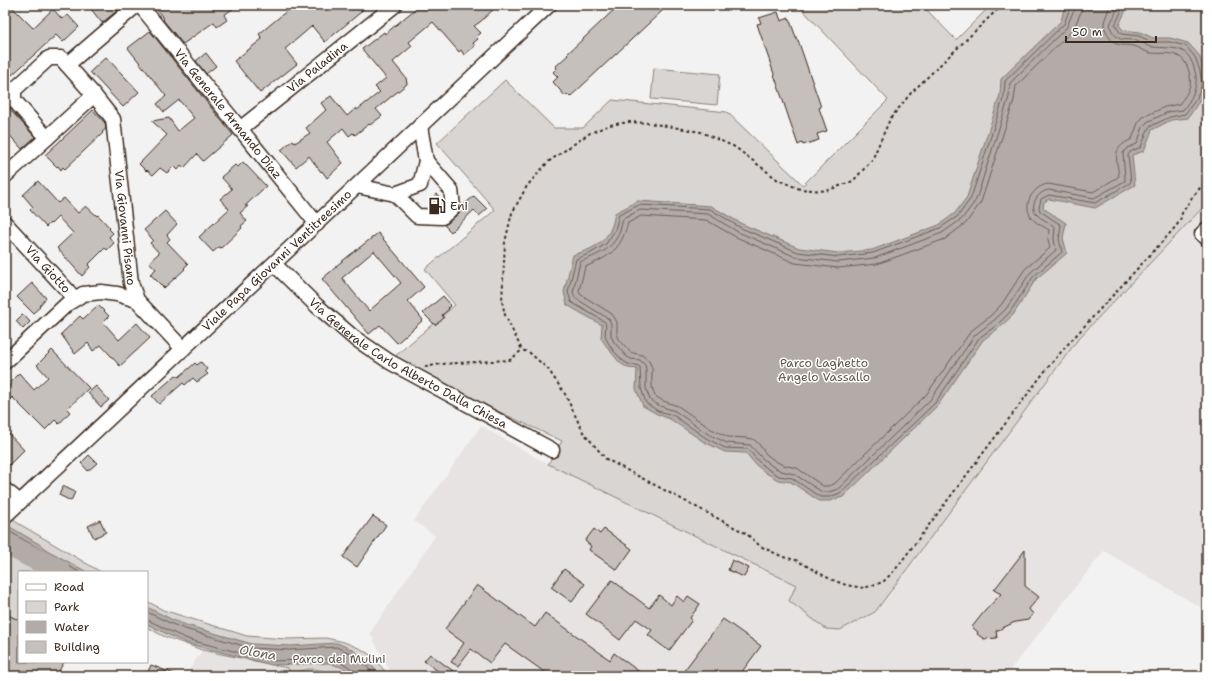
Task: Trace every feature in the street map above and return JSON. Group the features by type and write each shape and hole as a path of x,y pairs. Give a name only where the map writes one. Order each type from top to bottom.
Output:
{"street":[{"path":"47,138 14,100 9,85 49,58 61,58 67,65 132,8 139,5"},
{"name":"Via Generale Armando Diaz","path":"139,5 317,224"},
{"name":"Via Paladina","path":"240,129 395,5"},
{"name":"Viale Papa Giovanni Ventitreesimo","path":"5,516 549,5"},
{"name":"Via Giovanni Pisano","path":"67,65 114,119 133,292 137,300 183,349"},
{"path":"5,176 94,95"},
{"path":"357,186 395,194 420,185 426,161 420,126"},
{"path":"395,194 417,216 442,217 453,207 451,190 426,161"},
{"name":"Via Giotto","path":"5,223 74,299"},
{"path":"1207,229 1202,234 1207,238"},
{"name":"Via Generale Carlo Alberto Dalla Chiesa","path":"274,264 317,306 353,337 390,362 552,450"},
{"path":"5,362 67,304 83,294 101,292 117,294 137,300"},
{"path":"5,490 20,502"}],"path":[{"path":"1002,5 911,93 890,119 872,160 853,181 826,191 800,189 778,180 735,147 702,132 649,123 629,122 610,125 590,133 548,162 527,186 512,213 505,242 502,301 504,315 522,350 530,353 548,369 565,394 583,432 606,459 747,534 760,546 783,557 796,560 830,579 846,585 864,588 883,582 895,570 1045,371 1172,231 1180,220 1182,212 1190,199 1207,182"},
{"path":"413,375 426,366 510,360 522,350"}],"shaded area":[{"path":"1207,203 1207,611 1104,551 1005,676 393,676 370,633 435,536 414,521 481,426 548,464 796,585 840,630 875,613 1079,338"},
{"path":"202,650 289,668 291,676 185,676"}],"green space":[{"name":"Parco Laghetto Angelo Vassallo","path":"798,5 922,5 956,40 991,5 1207,5 1207,203 1079,338 875,612 840,630 826,629 789,601 796,585 548,464 562,441 493,409 394,357 455,305 425,269 495,210 437,143 505,80 554,128 583,128 612,100 727,112 803,185 888,100"},
{"path":"654,68 720,74 717,105 651,99"},
{"path":"5,504 16,522 99,571 18,571 18,621 5,616"},
{"name":"Parco dei Mulini","path":"148,602 163,610 247,636 286,639 326,638 344,642 361,649 372,656 389,676 336,676 321,670 311,669 290,672 288,668 202,650 163,636 148,628"}],"water":[{"path":"1068,5 1124,5 1125,12 1119,25 1123,30 1140,32 1153,38 1170,38 1188,43 1199,55 1204,70 1206,86 1200,100 1188,118 1171,120 1152,130 1144,151 1132,155 1135,185 1095,208 1049,199 1044,202 1043,208 1066,223 1063,238 1067,253 1036,279 1013,315 983,340 938,405 843,497 830,501 819,501 791,482 778,480 766,473 756,465 746,453 725,452 704,442 670,419 643,406 636,389 637,369 628,368 620,363 601,338 602,325 567,305 564,292 573,255 590,249 604,239 612,226 615,213 638,201 711,206 742,224 799,248 838,253 872,250 939,225 955,213 967,197 1000,95 1001,79 1061,21 1064,9"},
{"path":"5,524 85,571 57,571 5,542"},
{"name":"Parco dei Mulini","path":"148,608 186,625 252,644 290,646 337,643 353,650 365,659 374,668 379,676 355,676 344,668 329,663 272,665 189,644 148,624"}],"building":[{"path":"5,5 10,5 33,28 53,9 62,19 68,15 79,27 63,42 56,35 12,75 5,67"},
{"path":"96,5 124,5 102,23 91,9"},
{"path":"153,5 238,5 224,15 227,20 217,27 214,22 183,44 163,20 164,19"},
{"path":"294,5 368,5 325,42 312,26 285,49 297,64 260,93 234,61 262,39 259,34"},
{"path":"420,5 498,5 474,26 481,33 476,37 478,39 473,43 475,46 464,55 461,50 459,52 433,22 409,42 412,46 393,62 406,78 407,84 376,109 382,116 370,125 369,124 355,135 353,133 349,136 343,128 327,142 343,163 327,178 309,156 296,167 281,150 293,140 295,143 310,133 306,128 326,110 321,103 331,96 347,116 380,92 375,87 386,78 362,49 384,32 385,34"},
{"path":"619,5 658,5 663,10 570,97 567,94 565,96 553,82 558,77 553,72 557,68 556,66"},
{"path":"778,12 781,21 789,18 821,107 819,108 827,131 817,134 819,140 803,145 802,143 798,145 757,24 761,23 759,18"},
{"path":"150,31 233,135 203,161 197,154 184,168 181,165 178,170 174,166 167,173 160,168 153,175 139,164 167,135 152,121 169,118 178,131 194,118 179,100 164,112 157,104 166,96 128,48"},
{"path":"206,53 216,66 206,74 196,61"},
{"path":"106,57 139,92 123,107 90,72"},
{"path":"5,104 35,137 22,149 5,130"},
{"path":"93,110 105,123 106,129 65,169 63,167 61,170 45,155"},
{"path":"243,162 266,186 245,206 248,206 240,213 247,221 241,226 242,228 221,248 219,247 213,252 199,237 229,209 220,199 232,189 221,177 235,165 238,167"},
{"path":"38,181 58,203 64,198 78,213 86,206 97,216 98,215 113,233 109,237 114,243 107,250 105,248 88,265 90,267 82,276 57,248 73,233 58,217 46,227 30,210 33,207 23,195"},
{"path":"437,194 444,203 439,208 435,208 429,201"},
{"path":"474,196 487,209 479,216 474,210 451,232 444,225 459,213 461,207"},
{"path":"165,211 177,224 167,235 170,239 167,242 188,264 184,268 185,269 164,288 150,274 156,269 149,262 159,253 150,243 153,240 144,230"},
{"path":"378,233 424,287 408,301 423,320 397,343 380,325 369,334 322,279","holes":["374,251 401,283 369,311 342,278"]},
{"path":"32,283 46,298 39,306 40,307 33,313 17,297"},
{"path":"443,296 451,305 442,315 444,318 435,325 423,313"},
{"path":"98,305 109,316 103,322 119,340 137,323 150,338 120,366 101,345 93,351 88,343 75,354 61,334 80,316 83,319"},
{"path":"23,314 30,322 23,329 16,321"},
{"path":"52,350 89,388 67,409 70,412 59,424 55,420 45,430 12,397 5,404 5,389 12,383 10,382 19,373 34,390 48,377 37,365"},
{"path":"201,362 207,369 205,371 208,374 197,382 193,378 185,385 183,383 159,404 152,396 176,375 179,377 195,363 197,365"},
{"path":"96,386 109,400 101,407 88,393"},
{"path":"5,430 24,450 5,469"},
{"path":"89,455 97,463 88,471 81,463"},
{"path":"63,486 75,492 71,501 59,495"},
{"path":"373,516 386,525 357,567 343,557"},
{"path":"100,520 106,532 94,538 88,526"},
{"path":"594,529 600,534 604,529 632,549 617,570 589,550 591,546 585,541"},
{"path":"1025,550 1025,586 1039,597 1029,609 1033,614 1028,620 1015,622 996,631 997,638 984,639 977,634 978,632 972,627 1001,594 994,590"},
{"path":"732,560 749,568 744,577 728,570"},
{"path":"564,569 585,584 572,602 551,587"},
{"path":"612,580 649,608 659,595 671,605 677,596 684,602 688,596 700,604 690,618 692,620 669,651 648,635 652,630 636,619 620,640 586,614"},
{"path":"477,585 535,627 545,613 610,660 614,653 645,676 550,676 505,644 490,663 471,649 458,666 451,662 464,643 445,629"},
{"path":"5,614 18,620 18,663 63,663 56,676 5,676"},
{"path":"723,619 761,646 739,676 680,676"},
{"path":"430,654 460,676 445,676 424,661"},
{"path":"151,665 177,675 177,676 146,676"}],"waterway":[{"name":"Olona","path":"5,543 58,571"}],"place":[{"name":"Eni","path":"437,206"}]}
